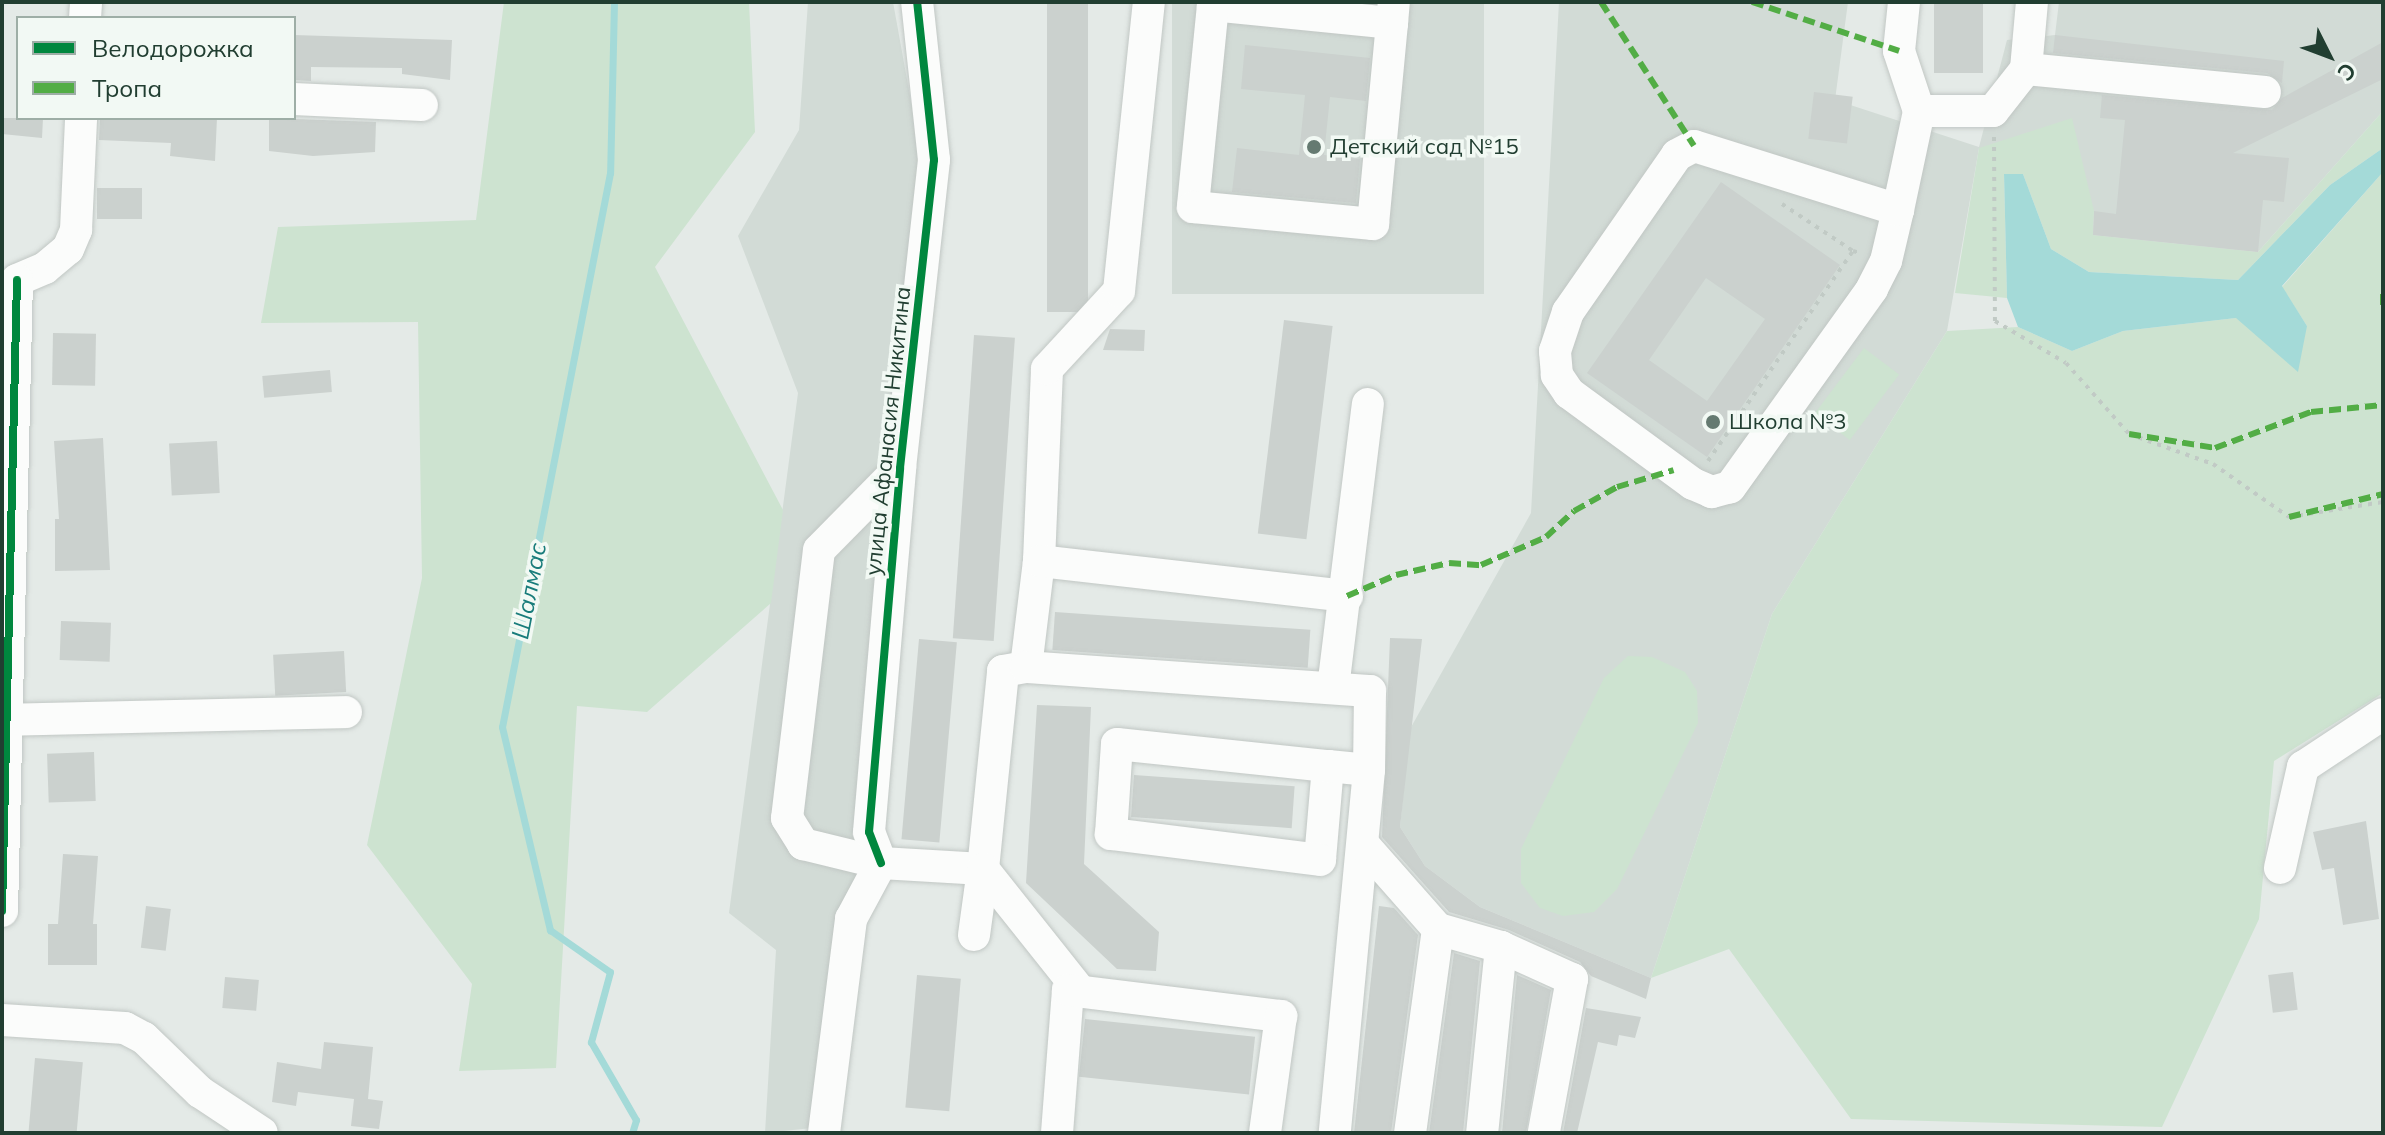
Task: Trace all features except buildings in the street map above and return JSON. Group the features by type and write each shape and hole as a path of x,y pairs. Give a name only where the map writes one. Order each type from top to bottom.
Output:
{"street":[{"name":"улица Афанасия Никитина","path":"881,863 869,832 900,468 934,160 917,2"},
{"path":"1026,667 1039,561 1047,369 1119,291 1149,2"},
{"path":"1898,210 1694,146 1677,155 1568,312 1555,351 1557,375 1569,393 1693,484 1712,492 1730,487 1742,475 1872,289 1886,261 1898,210 1919,111 1899,51 1904,2"},
{"path":"1919,111 1993,111 2026,69 2032,2"},
{"path":"1213,5 1393,12 1373,224 1193,207 1213,5"},
{"path":"2026,69 2265,92"},
{"path":"296,99 422,105"},
{"path":"2,911 10,270 45,268 68,249 76,230 81,120"},
{"path":"1333,688 1347,596 1368,404"},
{"path":"900,468 819,550 787,818 803,844 881,863 983,869 1080,991"},
{"path":"1039,561 1347,596"},
{"path":"974,935 1003,671 1026,667 1370,691 1369,770 1335,1133"},
{"path":"3,720 346,712"},
{"path":"2280,868 2303,767 2383,714"},
{"path":"1328,766 1320,860 1111,834 1117,744 1369,770"},
{"path":"1363,844 1438,929 1501,947 1572,979 1544,1132"},
{"path":"824,1133 851,919 881,863"},
{"path":"1410,1133 1438,929"},
{"path":"1482,1133 1501,947"},
{"path":"1057,1133 1068,990 1281,1016 1265,1133"},
{"path":"2,1020 125,1028 144,1038 200,1092 262,1133"}],"path":[{"path":"1993,111 1995,321 2066,363 2129,434 2213,464 2289,517 2383,502"},
{"path":"1693,484 1853,251 1886,261"}],"shaded area":[{"path":"808,2 893,2 921,157 860,884 812,1128 765,1133 776,950 729,913 798,393 738,236 799,130"},
{"name":"Детский сад №15","path":"1172,2 1484,2 1484,294 1172,294"},
{"name":"Школа №3","path":"1559,2 1848,2 1835,100 1979,147 2007,40 2055,35 2059,2 2383,2 2383,111 2258,252 2093,235 2094,211 1979,148 1947,331 1772,614 1651,978 1480,907 1425,866 1400,827 1410,729 1531,513"}],"green space":[{"path":"504,2 749,2 755,132 655,267 783,510 771,603 647,712 577,706 556,1068 459,1071 472,984 367,845 422,578 418,322 261,323 278,227 476,220"},
{"path":"2383,111 2383,148 2330,185 2238,280 2089,272 2051,249 2023,174 2004,174 2007,298 1955,293 1979,148 2072,118 2094,211 2093,235 2258,252"},
{"path":"2383,172 2383,693 2274,761 2259,919 2162,1127 1851,1119 1729,949 1651,978 1772,614 1947,331 2018,327 2072,351 2123,331 2236,318 2307,326 2282,287"},
{"path":"1864,348 1899,374 1850,440 1815,413"},
{"path":"1628,656 1652,657 1685,672 1697,691 1698,723 1617,889 1594,912 1563,916 1540,908 1521,883 1521,849 1604,678"}],"water":[{"path":"2383,148 2383,172 2282,286 2307,326 2298,372 2236,318 2123,331 2072,351 2018,327 2007,298 2004,174 2023,174 2051,249 2089,272 2238,280 2330,185"}],"waterway":[{"name":"Шалмас","path":"614,2 610,173 502,727 550,930 610,972 591,1042 636,1120 632,1133"}],"marked path":[{"path":"1601,2 1694,146"},
{"path":"1752,2 1899,51"},
{"path":"2383,294 2383,305"},
{"path":"2129,434 2215,448 2311,412 2383,405"},
{"path":"1347,596 1396,575 1449,563 1481,565 1546,537 1574,511 1617,487 1674,470"},
{"path":"2289,517 2383,494"}],"cycle path":[{"path":"881,863 869,832 900,468 934,160 917,2"},
{"path":"2,911 17,280"}],"place":[{"name":"Детский сад №15","path":"1314,147"},
{"name":"Школа №3","path":"1713,422"}]}
